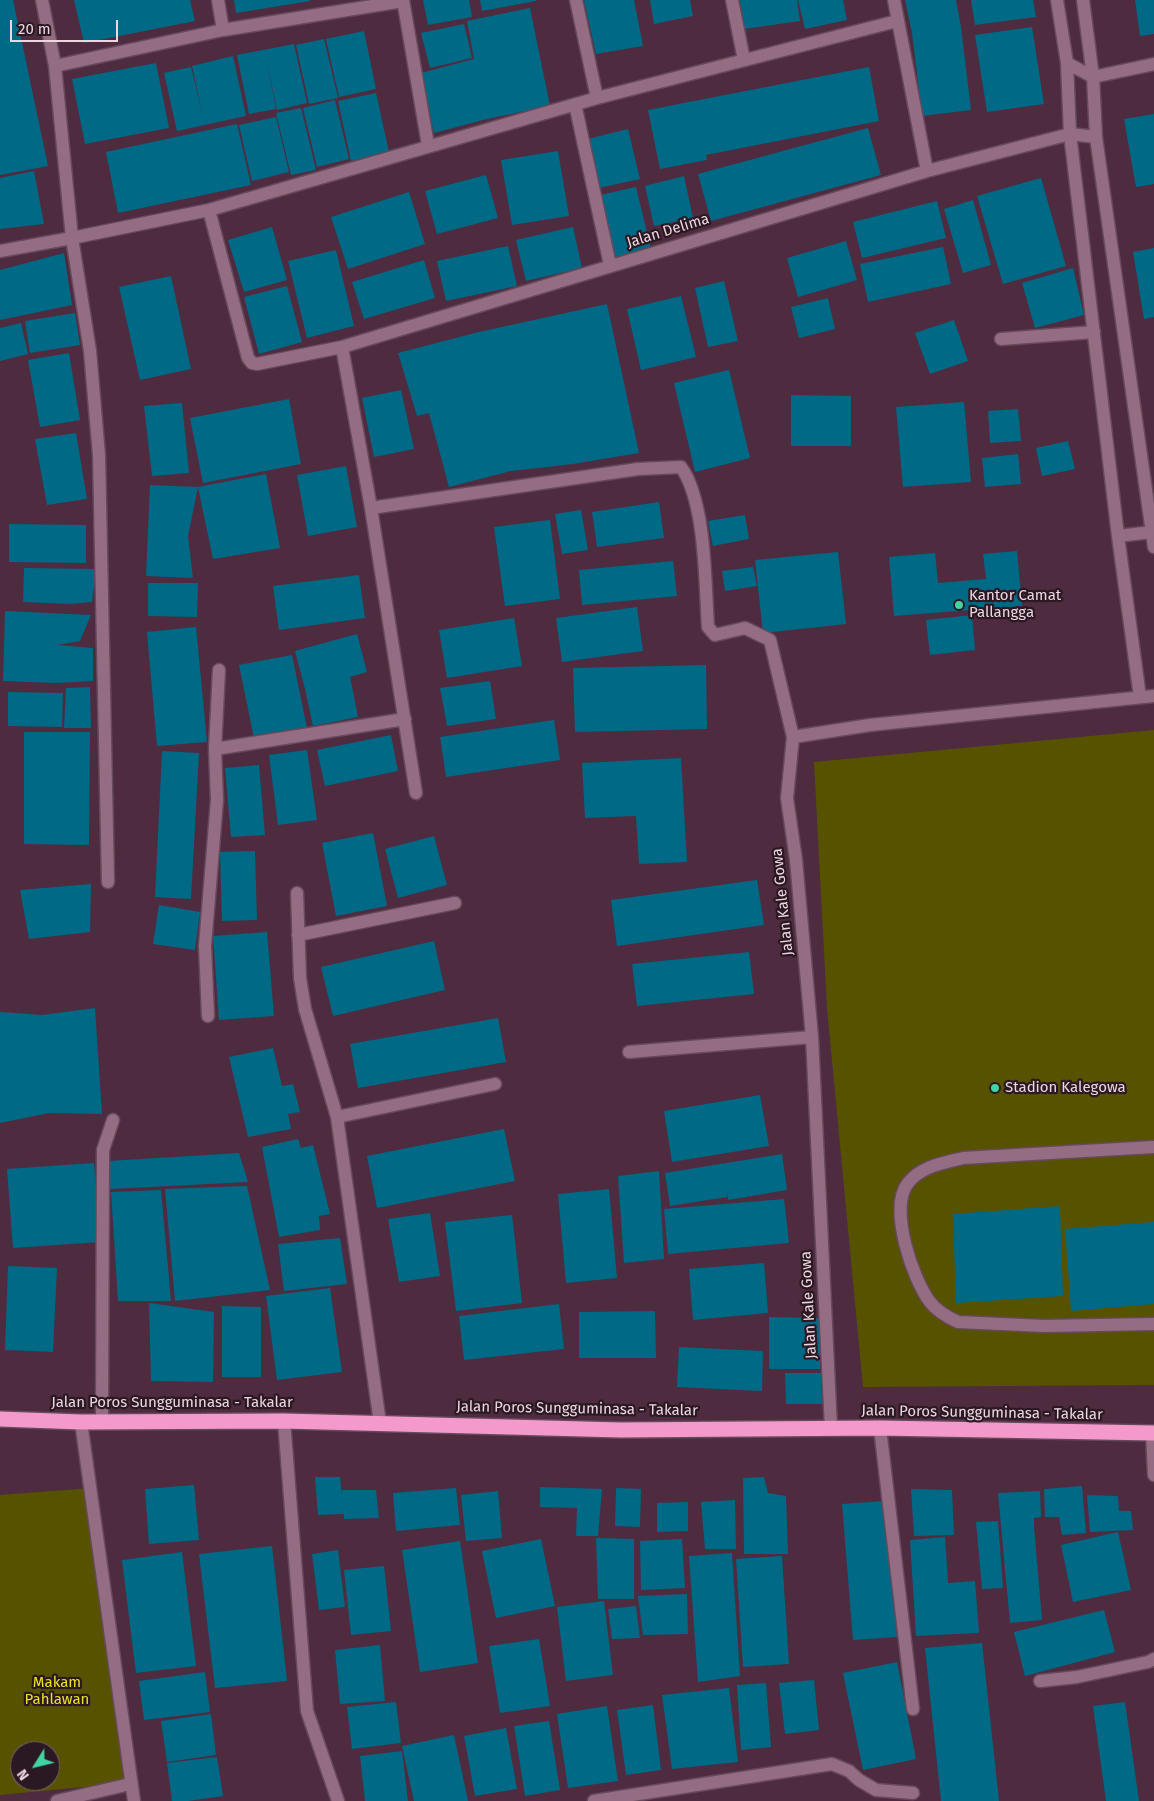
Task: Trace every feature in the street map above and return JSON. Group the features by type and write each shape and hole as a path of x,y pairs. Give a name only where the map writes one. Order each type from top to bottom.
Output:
{"highway":[{"name":"Jalan Poros Sungguminasa - Takalar","path":"0,1420 81,1422 284,1421 621,1430 880,1428 1153,1433"}],"street":[{"path":"42,0 55,66 72,238 90,351 99,455 108,882"},
{"path":"218,0 223,30"},
{"path":"576,0 597,98"},
{"path":"732,0 744,60"},
{"path":"894,0 928,171"},
{"path":"1057,0 1067,63 1070,134 1118,536 1140,697"},
{"path":"1083,0 1094,77 1096,138 1154,547"},
{"path":"55,66 223,30 403,1 428,145"},
{"path":"0,251 208,210 575,104 897,21"},
{"path":"1067,63 1094,77 1154,64"},
{"path":"575,104 610,265"},
{"name":"Jalan Delima","path":"208,210 251,362 257,364 342,347 928,171 1070,134 1096,138"},
{"path":"1001,339 1094,332"},
{"path":"342,347 371,508 416,792"},
{"name":"Jalan Kale Gowa","path":"371,508 638,469 681,467 697,506 708,627 715,635 745,628 770,640 792,737 787,798 796,860 812,1037 831,1428"},
{"path":"1118,536 1152,532"},
{"path":"208,1016 205,946 217,800 215,749 219,670"},
{"path":"792,737 870,724 1154,696"},
{"path":"215,749 405,719"},
{"path":"297,893 300,978 305,1009 337,1117 380,1423"},
{"path":"298,935 455,902"},
{"path":"629,1052 812,1037"},
{"path":"337,1117 495,1084"},
{"path":"102,1422 104,1232 102,1167 103,1150 113,1120"},
{"path":"1154,1147 963,1158 938,1164 919,1172 907,1184 902,1202 900,1222 915,1276 930,1303 945,1316 958,1322 1044,1326 1154,1324"},
{"path":"284,1421 307,1711 338,1801"},
{"path":"81,1422 130,1784 134,1801"},
{"path":"880,1428 913,1708"},
{"path":"1153,1433 1154,1475"},
{"path":"1040,1680 1077,1677 1111,1668 1148,1662 1154,1659"},
{"path":"594,1801 832,1764 849,1771 859,1780 876,1790 913,1793"},
{"path":"57,1801 130,1784"}],"green space":[{"name":"Stadion Kalegowa","path":"1154,730 1154,1385 863,1387 827,1008 814,762"},
{"name":"Makam Pahlawan","path":"92,1488 125,1783 60,1789 60,1741 10,1741 10,1791 42,1791 0,1795 0,1495"}],"building":[{"path":"0,0 13,0 48,166 0,175"},
{"path":"74,0 190,0 195,21 84,43"},
{"path":"234,0 310,0 310,1 236,13"},
{"path":"423,0 469,0 472,17 428,25"},
{"path":"480,0 536,0 536,1 482,11"},
{"path":"584,0 634,0 643,46 596,54"},
{"path":"650,0 690,0 693,16 654,24"},
{"path":"740,0 797,0 800,21 744,29"},
{"path":"798,0 843,0 847,20 805,29"},
{"path":"905,0 956,0 971,110 922,116 912,33"},
{"path":"971,0 1033,0 1036,17 975,25"},
{"path":"1135,0 1154,0 1154,34 1140,36"},
{"path":"530,8 550,106 487,119 434,133 421,73 474,59 467,21"},
{"path":"464,24 472,58 430,68 421,33"},
{"path":"1032,27 1044,104 987,112 975,35"},
{"path":"364,31 376,89 339,97 326,39"},
{"path":"324,39 338,98 309,104 296,45"},
{"path":"294,44 307,103 277,110 267,62 276,109 249,114 237,55"},
{"path":"233,56 246,116 177,131 164,73 191,67 203,116 192,66"},
{"path":"156,63 169,128 85,144 72,79"},
{"path":"869,67 879,121 706,155 707,160 660,169 648,110"},
{"path":"376,93 389,152 351,161 338,101"},
{"path":"335,100 349,159 317,167 303,108"},
{"path":"301,108 316,170 291,175 276,113"},
{"path":"1154,114 1154,184 1136,187 1124,119"},
{"path":"276,117 289,172 252,181 239,125"},
{"path":"237,124 251,185 118,213 106,152"},
{"path":"868,128 881,175 711,221 698,174"},
{"path":"628,129 640,179 599,188 588,139"},
{"path":"558,151 569,216 512,225 501,160"},
{"path":"34,171 44,224 0,229 0,178"},
{"path":"486,175 498,218 437,234 425,191"},
{"path":"684,176 693,218 654,226 645,186"},
{"path":"1041,178 1066,266 1003,284 977,196"},
{"path":"636,187 651,249 615,258 600,195"},
{"path":"409,192 425,244 348,269 331,217"},
{"path":"973,200 991,265 963,273 944,209"},
{"path":"937,201 946,238 862,258 853,222"},
{"path":"272,227 287,280 244,292 228,240"},
{"path":"573,227 582,268 526,281 516,240"},
{"path":"846,241 857,280 798,297 787,258"},
{"path":"508,246 517,286 446,301 437,261"},
{"path":"943,247 951,284 868,302 860,264"},
{"path":"1154,248 1154,317 1144,319 1133,252"},
{"path":"336,250 354,326 307,338 288,261"},
{"path":"64,253 72,305 0,320 0,270"},
{"path":"424,260 435,298 364,319 352,282"},
{"path":"1073,268 1084,315 1035,328 1022,283"},
{"path":"171,276 191,369 140,380 119,287"},
{"path":"724,281 738,341 708,347 695,288"},
{"path":"287,286 302,342 259,354 244,297"},
{"path":"681,296 696,357 641,370 627,309"},
{"path":"828,298 835,329 799,338 791,307"},
{"path":"607,304 639,453 573,464 511,471 449,487 429,413 417,416 398,353 479,332"},
{"path":"75,313 80,345 30,353 25,321"},
{"path":"954,320 968,361 930,374 915,333"},
{"path":"21,323 28,354 0,361 0,328"},
{"path":"69,353 80,420 40,427 28,360"},
{"path":"729,370 750,458 695,472 674,383"},
{"path":"401,390 414,449 374,457 362,398"},
{"path":"791,395 851,396 851,446 791,446"},
{"path":"289,399 301,464 203,483 190,418"},
{"path":"964,402 971,482 903,487 896,407"},
{"path":"182,403 189,473 152,476 144,406"},
{"path":"1018,409 1021,441 990,443 988,411"},
{"path":"76,433 87,499 47,505 35,439"},
{"path":"1068,441 1075,469 1042,476 1036,448"},
{"path":"1018,454 1021,484 985,487 982,458"},
{"path":"346,466 357,527 308,536 297,475"},
{"path":"266,474 280,548 213,559 198,487"},
{"path":"150,485 198,487 188,536 193,578 146,576"},
{"path":"659,502 664,538 597,547 592,512"},
{"path":"581,510 588,550 562,554 555,514"},
{"path":"745,515 749,539 713,546 708,521"},
{"path":"550,520 560,599 505,606 494,527"},
{"path":"9,524 86,525 86,563 9,562"},
{"path":"1017,551 1022,606 894,616 889,557 935,553 938,583 986,579 983,554"},
{"path":"838,552 846,624 763,633 755,560"},
{"path":"673,561 677,596 582,605 579,570"},
{"path":"753,567 757,586 725,591 722,571"},
{"path":"24,568 96,569 92,602 70,604 23,602"},
{"path":"359,575 365,618 279,630 273,586"},
{"path":"148,583 198,583 197,617 148,616"},
{"path":"637,607 643,651 562,662 556,618"},
{"path":"5,611 91,615 80,641 57,645 93,648 93,681 56,683 3,681"},
{"path":"972,615 975,650 930,655 926,620"},
{"path":"514,618 522,666 447,678 439,630"},
{"path":"196,627 207,742 157,746 147,632"},
{"path":"357,634 367,672 350,677 358,717 313,726 295,651"},
{"path":"292,655 307,728 254,738 239,665"},
{"path":"706,665 707,729 575,732 573,668"},
{"path":"490,681 496,719 447,726 440,688"},
{"path":"90,687 91,728 64,728 66,688"},
{"path":"8,692 63,693 62,727 8,726"},
{"path":"554,720 560,760 446,777 440,737"},
{"path":"24,732 90,732 89,845 24,844"},
{"path":"391,735 398,771 325,786 317,750"},
{"path":"307,750 317,820 278,825 269,755"},
{"path":"162,751 199,753 191,899 155,897"},
{"path":"681,758 687,862 639,864 636,816 585,818 582,763"},
{"path":"259,765 265,835 231,837 225,768"},
{"path":"373,833 387,906 336,916 322,843"},
{"path":"434,836 447,885 398,898 385,849"},
{"path":"255,851 257,920 222,921 220,852"},
{"path":"757,880 764,925 617,946 611,900"},
{"path":"91,884 90,932 29,939 20,890"},
{"path":"159,905 200,912 195,950 153,944"},
{"path":"267,932 274,1016 219,1020 213,936"},
{"path":"434,941 445,990 333,1016 321,967"},
{"path":"749,952 754,994 637,1006 632,964"},
{"path":"95,1008 102,1114 49,1113 0,1123 0,1012 42,1015"},
{"path":"498,1018 506,1062 358,1088 350,1044"},
{"path":"273,1048 282,1086 293,1084 300,1112 288,1114 291,1129 248,1137 229,1057"},
{"path":"760,1095 769,1146 672,1162 664,1111"},
{"path":"504,1129 515,1181 377,1208 367,1156"},
{"path":"298,1139 301,1148 313,1145 330,1214 319,1216 320,1230 279,1237 262,1147"},
{"path":"239,1153 248,1182 110,1189 109,1161"},
{"path":"782,1154 787,1190 728,1200 727,1191 727,1197 670,1206 665,1173"},
{"path":"94,1163 100,1242 13,1248 7,1169"},
{"path":"659,1171 664,1259 624,1263 618,1176"},
{"path":"247,1186 270,1290 175,1301 165,1189"},
{"path":"609,1189 617,1278 566,1283 558,1194"},
{"path":"161,1190 171,1301 118,1301 111,1192"},
{"path":"784,1199 789,1243 668,1254 664,1209"},
{"path":"1060,1206 1063,1296 956,1303 953,1214"},
{"path":"430,1213 440,1276 399,1282 388,1219"},
{"path":"512,1215 522,1303 456,1311 445,1222"},
{"path":"1154,1222 1154,1304 1071,1311 1065,1229"},
{"path":"340,1238 347,1284 284,1291 278,1244"},
{"path":"764,1263 768,1313 693,1320 689,1269"},
{"path":"8,1266 57,1268 53,1352 5,1350"},
{"path":"330,1288 342,1372 277,1380 266,1296"},
{"path":"149,1303 214,1312 213,1382 151,1381"},
{"path":"559,1304 564,1349 464,1360 459,1316"},
{"path":"222,1306 261,1307 261,1377 222,1377"},
{"path":"655,1311 656,1358 579,1358 579,1312"},
{"path":"769,1317 820,1318 820,1369 769,1369"},
{"path":"679,1347 763,1351 762,1391 677,1387"},
{"path":"785,1373 821,1373 822,1404 786,1404"},
{"path":"315,1477 340,1477 342,1496 342,1490 376,1490 379,1518 344,1519 344,1514 318,1515"},
{"path":"764,1477 768,1493 786,1496 788,1554 744,1554 743,1478"},
{"path":"194,1485 199,1540 149,1544 145,1489"},
{"path":"1082,1486 1086,1533 1062,1535 1059,1517 1045,1517 1044,1489"},
{"path":"540,1487 602,1489 598,1536 576,1536 577,1508 540,1507"},
{"path":"456,1488 460,1525 396,1531 393,1493"},
{"path":"616,1488 641,1489 640,1527 615,1526"},
{"path":"911,1489 952,1490 954,1535 914,1536"},
{"path":"498,1491 502,1538 466,1541 461,1495"},
{"path":"1040,1491 1041,1517 1034,1518 1034,1527 1042,1620 1010,1623 998,1493"},
{"path":"1087,1495 1118,1496 1119,1511 1131,1511 1133,1530 1090,1532"},
{"path":"735,1500 736,1549 705,1549 701,1502"},
{"path":"886,1501 897,1637 853,1640 842,1504"},
{"path":"688,1502 688,1531 657,1532 657,1503"},
{"path":"998,1521 1003,1588 982,1589 976,1522"},
{"path":"1118,1532 1131,1590 1073,1602 1061,1545"},
{"path":"945,1537 948,1583 975,1581 979,1633 916,1636 910,1540"},
{"path":"596,1538 634,1539 634,1599 598,1599"},
{"path":"541,1539 555,1606 496,1618 482,1551"},
{"path":"682,1539 685,1588 641,1590 640,1541"},
{"path":"460,1541 478,1663 420,1672 402,1550"},
{"path":"272,1546 287,1681 215,1688 199,1554"},
{"path":"338,1550 345,1607 319,1610 312,1554"},
{"path":"182,1552 196,1666 136,1673 122,1560"},
{"path":"732,1553 740,1676 698,1682 689,1556"},
{"path":"782,1556 789,1664 743,1667 736,1559"},
{"path":"384,1566 391,1631 351,1635 344,1570"},
{"path":"687,1594 688,1634 643,1635 638,1596"},
{"path":"604,1601 613,1675 566,1681 557,1607"},
{"path":"636,1606 640,1638 612,1639 608,1609"},
{"path":"1104,1610 1115,1652 1025,1676 1014,1632"},
{"path":"539,1639 550,1706 500,1713 489,1646"},
{"path":"982,1643 999,1801 941,1801 925,1648"},
{"path":"380,1645 385,1701 340,1704 335,1650"},
{"path":"897,1662 916,1759 863,1770 843,1673"},
{"path":"205,1672 210,1712 144,1720 139,1681"},
{"path":"814,1680 819,1730 785,1734 779,1683"},
{"path":"766,1683 771,1747 741,1750 737,1685"},
{"path":"729,1688 738,1762 672,1769 662,1695"},
{"path":"396,1702 401,1743 352,1749 347,1707"},
{"path":"1125,1702 1139,1801 1106,1801 1093,1706"},
{"path":"653,1705 661,1770 626,1775 617,1710"},
{"path":"607,1706 618,1781 568,1788 557,1714"},
{"path":"211,1714 216,1755 167,1762 161,1721"},
{"path":"549,1721 560,1790 525,1796 514,1726"},
{"path":"506,1728 517,1789 475,1796 464,1736"},
{"path":"454,1735 468,1801 414,1801 402,1746"},
{"path":"402,1751 408,1801 365,1801 360,1756"},
{"path":"217,1757 223,1796 188,1801 172,1801 167,1763"}],"place":[{"name":"Kantor Camat Pallangga","path":"959,605"},
{"name":"Stadion Kalegowa","path":"995,1088"}]}
